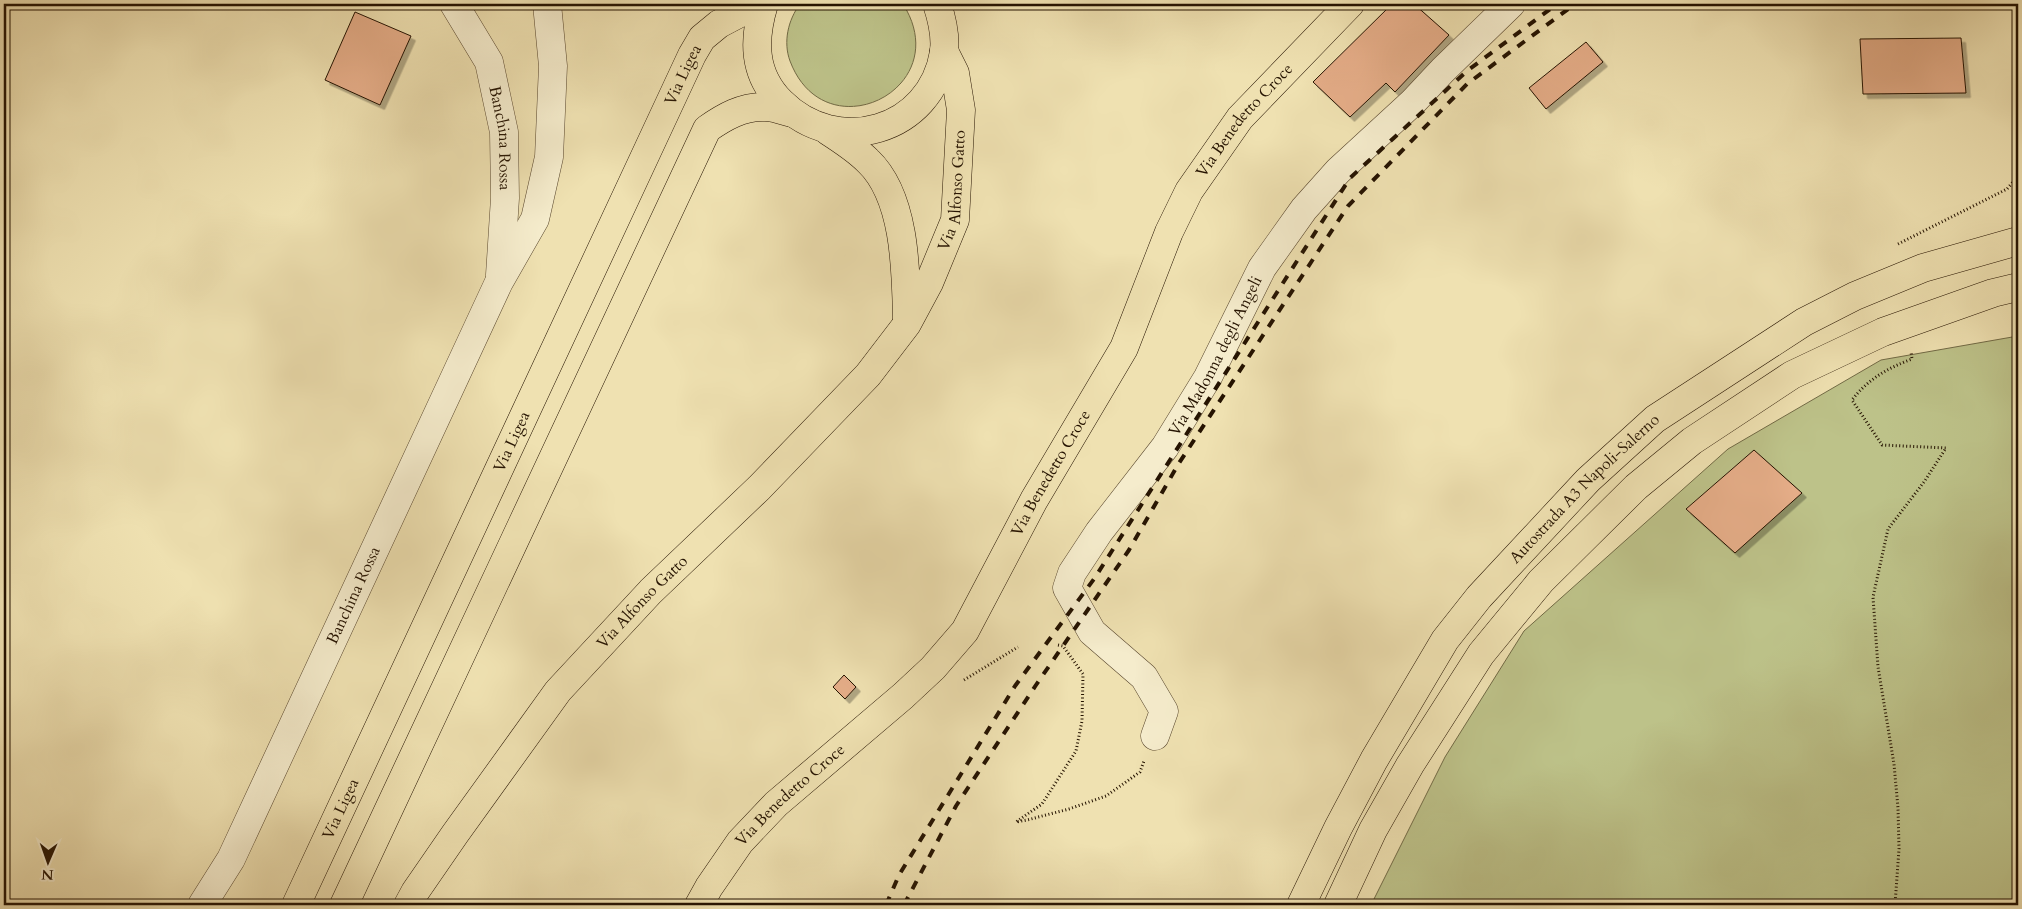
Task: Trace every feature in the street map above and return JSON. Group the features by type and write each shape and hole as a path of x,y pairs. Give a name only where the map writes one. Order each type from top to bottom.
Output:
{"main road":[{"name":"Via Ligea","path":"296,905 692,55 702,38 719,24 757,4"},
{"path":"764,4 757,26 756,51 764,77 776,97 792,114"},
{"path":"344,905 706,129 726,116 743,110 766,106 792,114 809,124 828,131 851,133 873,130 894,122 913,110 928,92 938,73 944,51 943,25 937,4"},
{"name":"Via Benedetto Croce","path":"699,905 740,842 776,804 933,668 965,631 1034,500 1124,348 1169,232 1189,191 1240,118 1350,4"},
{"name":"Via Alfonso Gatto","path":"408,905 455,834 558,691 651,591 759,488 868,375 907,324 929,283 955,220 961,110 955,73 944,51"},
{"path":"828,131 869,162 891,198 897,217 906,269 907,324"},
{"name":"Autostrada A3 Napoli-Salerno","path":"1301,905 1338,828 1445,640 1508,564 1588,480 1654,418 1804,322 1855,296 1924,268 2018,242"},
{"name":"Autostrada A3 Napoli-Salerno","path":"1338,905 1373,830 1415,757 1481,654 1541,581 1636,487 1692,442 1792,375 1883,332 1993,293 2018,287"}],"street":[{"name":"Banchina Rossa","path":"454,4 489,62 504,132 505,198 499,282"},
{"name":"Banchina Rossa","path":"202,905 230,859 499,282 535,219 549,157 553,66 547,4"},
{"name":"Via Madonna degli Angeli","path":"1155,736 1164,711 1144,677 1092,632 1067,588 1072,573 1099,532 1165,447 1208,377 1262,268 1304,209 1338,171 1413,102 1511,4"}],"path":[{"path":"1898,244 2007,189 2018,176"},
{"path":"1895,905 1899,849 1898,808 1894,764 1878,667 1873,597 1888,529 1924,482 1946,448 1882,445 1852,400 1860,390 1886,369 1912,359 1911,349"},
{"path":"1058,644 1063,646 1083,674 1082,721 1076,751 1042,804 1016,822 1069,809 1106,796 1140,772 1155,736"}],"green space":[{"path":"800,4 903,4 915,35 913,62 900,84 880,99 855,106 830,103 807,89 790,61 787,46 788,31 792,17"},
{"path":"2018,336 2018,905 1371,905 1445,757 1524,631 1728,449 1881,360"}],"building":[{"path":"1392,4 1414,4 1449,35 1395,92 1386,83 1350,117 1313,82"},
{"path":"355,12 411,36 380,105 325,80"},
{"path":"1961,38 1966,93 1863,94 1860,39"},
{"path":"1586,42 1603,62 1546,109 1529,88"},
{"path":"1754,450 1802,493 1735,553 1686,509"},
{"path":"844,675 856,687 845,699 833,687"}],"railway":[{"path":"886,905 899,875 1015,686 1094,579 1350,178 1467,71 1557,4"},
{"path":"904,905 956,806 1129,550 1179,463 1348,206 1467,84 1575,4"}]}
